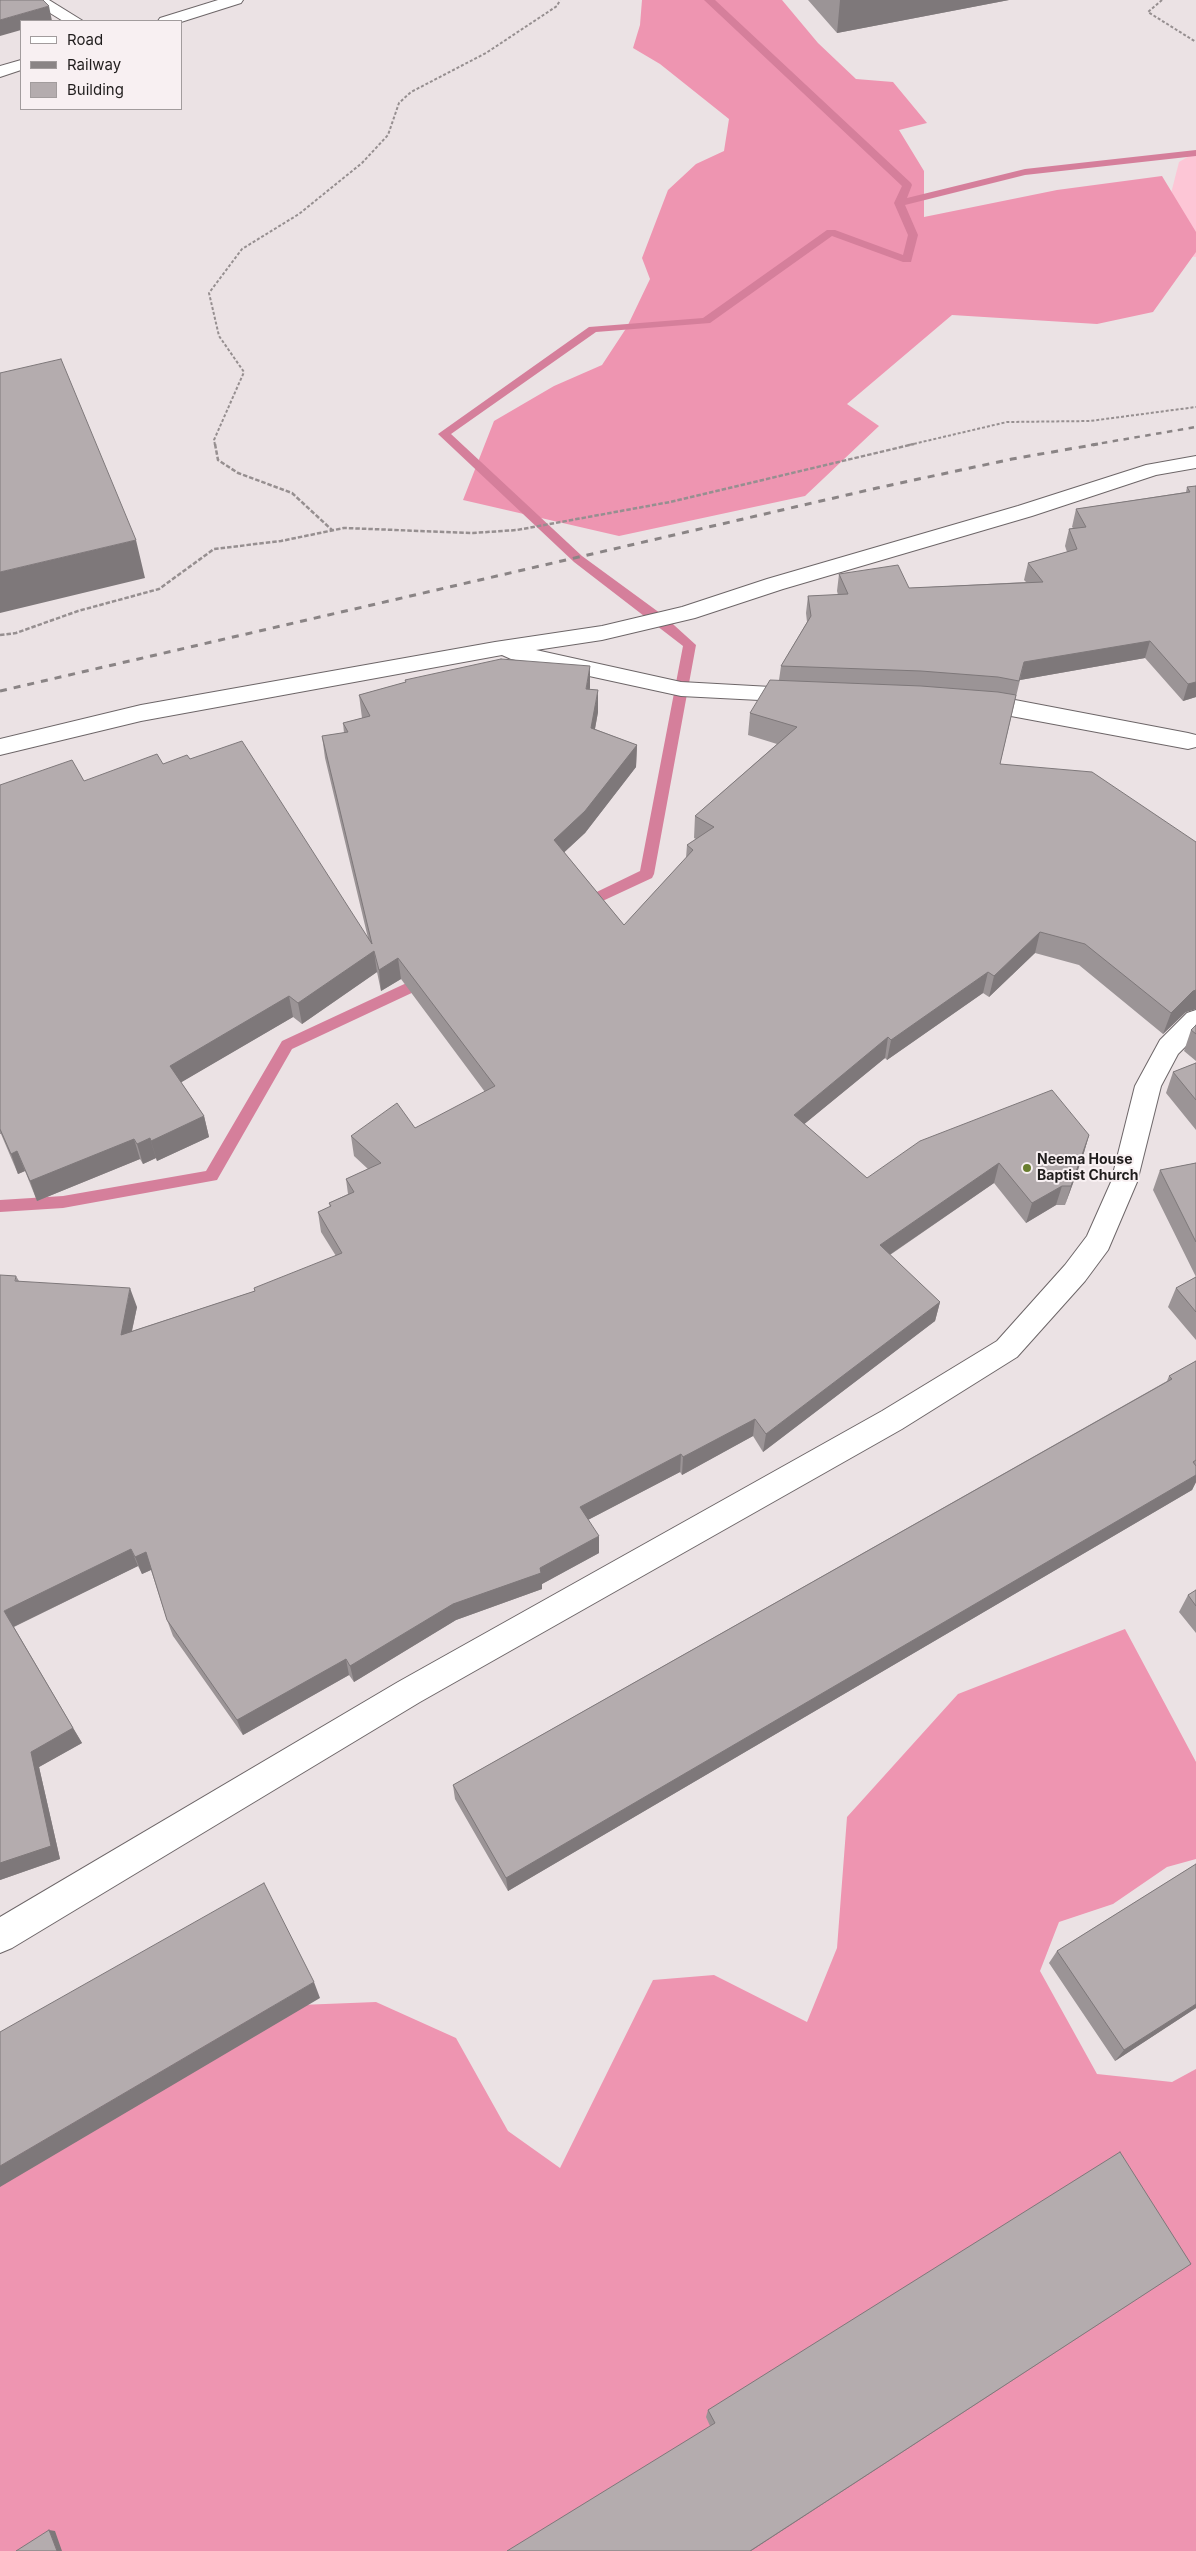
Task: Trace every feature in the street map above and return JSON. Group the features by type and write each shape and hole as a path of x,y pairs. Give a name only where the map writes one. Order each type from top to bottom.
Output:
{"street":[{"path":"37,0 74,20"},
{"path":"169,20 235,0"},
{"path":"0,72 20,65"},
{"path":"0,747 141,713 495,648 602,632 687,613 775,584 1025,511 1153,469 1196,462"},
{"path":"495,648 681,689 822,696"},
{"path":"956,701 994,704 1188,741"},
{"path":"0,1936 409,1692 892,1420 1007,1349 1075,1273 1098,1242 1124,1182 1148,1086 1169,1048 1196,1020"}],"path":[{"path":"333,530 292,493 238,473 218,460 214,440 244,372 220,336 209,292 242,249 299,214 362,163 388,135 399,103 411,92 486,53 557,6 560,0"},
{"path":"1162,0 1148,12 1196,42"},
{"path":"0,635 16,633 78,611 159,589 214,549 281,541 344,528 473,533 517,530 670,502 1007,422 1031,420 1090,421 1196,407"}],"shaded area":[{"path":"642,0 782,0 818,43 856,79 893,82 927,123 899,130 924,171 924,217 1057,190 1162,176 1196,232 1196,252 1153,312 1097,324 952,315 847,404 879,426 805,496 619,536 463,500 494,421 554,386 602,365 627,327 650,279 642,258 668,190 696,164 724,151 729,119 660,64 633,48 640,25"},
{"path":"1196,152 1196,257 1178,255 1163,225 1179,162"},
{"path":"1125,1629 1196,1762 1196,1859 1167,1867 1113,1904 1059,1922 1040,1971 1097,2074 1172,2082 1196,2069 1196,2551 0,2551 0,2115 249,2007 376,2002 456,2038 508,2131 560,2168 653,1980 714,1975 807,2022 837,1948 847,1817 958,1694"}],"building":[{"path":"0,0 43,0 49,6 0,20"},
{"path":"61,359 136,540 0,572 0,373"},
{"path":"1196,486 1196,682 1188,684 1150,641 1024,662 1019,681 998,677 921,671 781,666 811,616 808,596 848,594 839,574 898,565 909,588 1043,582 1028,563 1077,549 1069,529 1086,527 1076,509 1190,492 1187,487"},
{"path":"501,659 590,666 586,689 598,690 591,728 637,745 585,811 554,840 624,925 693,850 687,845 714,827 695,816 797,727 750,713 770,680 921,686 1016,695 1000,764 1092,772 1196,842 1196,990 1171,1013 1085,944 1040,932 994,976 988,972 891,1040 888,1037 794,1115 867,1178 920,1141 1052,1090 1089,1135 1071,1186 1062,1186 1032,1203 999,1163 880,1245 940,1302 766,1434 755,1419 683,1457 681,1454 580,1507 599,1536 540,1568 541,1573 453,1604 350,1666 346,1659 237,1720 167,1620 146,1552 135,1557 131,1549 4,1611 73,1728 31,1752 51,1846 0,1863 0,1275 16,1276 15,1281 130,1288 121,1335 255,1291 254,1288 342,1253 318,1212 331,1206 329,1203 354,1192 346,1179 381,1163 351,1136 397,1103 415,1128 495,1086 398,958 379,970 374,951 298,1003 289,996 170,1066 204,1116 151,1141 150,1138 137,1144 134,1139 30,1181 17,1151 11,1154 0,1129 0,785 72,760 84,781 157,754 163,764 187,755 190,759 242,741 372,944 322,736 348,732 343,723 370,716 359,695 406,682 405,680"},
{"path":"1196,1025 1196,1034 1191,1030"},
{"path":"1196,1063 1196,1100 1173,1072"},
{"path":"1196,1163 1196,1242 1160,1170"},
{"path":"1196,1277 1196,1312 1176,1288"},
{"path":"1196,1361 1196,1460 1193,1462 1196,1466 1196,1475 506,1878 453,1785 1172,1379 1169,1376"},
{"path":"1196,1590 1196,1606 1188,1595"},
{"path":"1196,1864 1196,2004 1124,2050 1057,1951"},
{"path":"264,1883 314,1982 0,2166 0,2032"},
{"path":"1120,2152 1191,2264 750,2551 507,2551 715,2423 708,2410"},
{"path":"49,2530 57,2551 16,2551"}],"waterway":[{"path":"709,0 907,185 899,203"},
{"path":"899,203 1025,172 1101,162 1196,153"},
{"path":"581,906 647,874 690,645 659,619 578,559 444,434 593,329 706,321 831,232 907,260 913,235 899,203"},
{"path":"0,1206 63,1202 211,1176 287,1045 428,979"}],"railway":[{"path":"1091,445 1196,427"},
{"path":"0,691 877,488 1012,459 1098,444"}],"place":[{"name":"Neema House Baptist Church","path":"1027,1168"}]}
